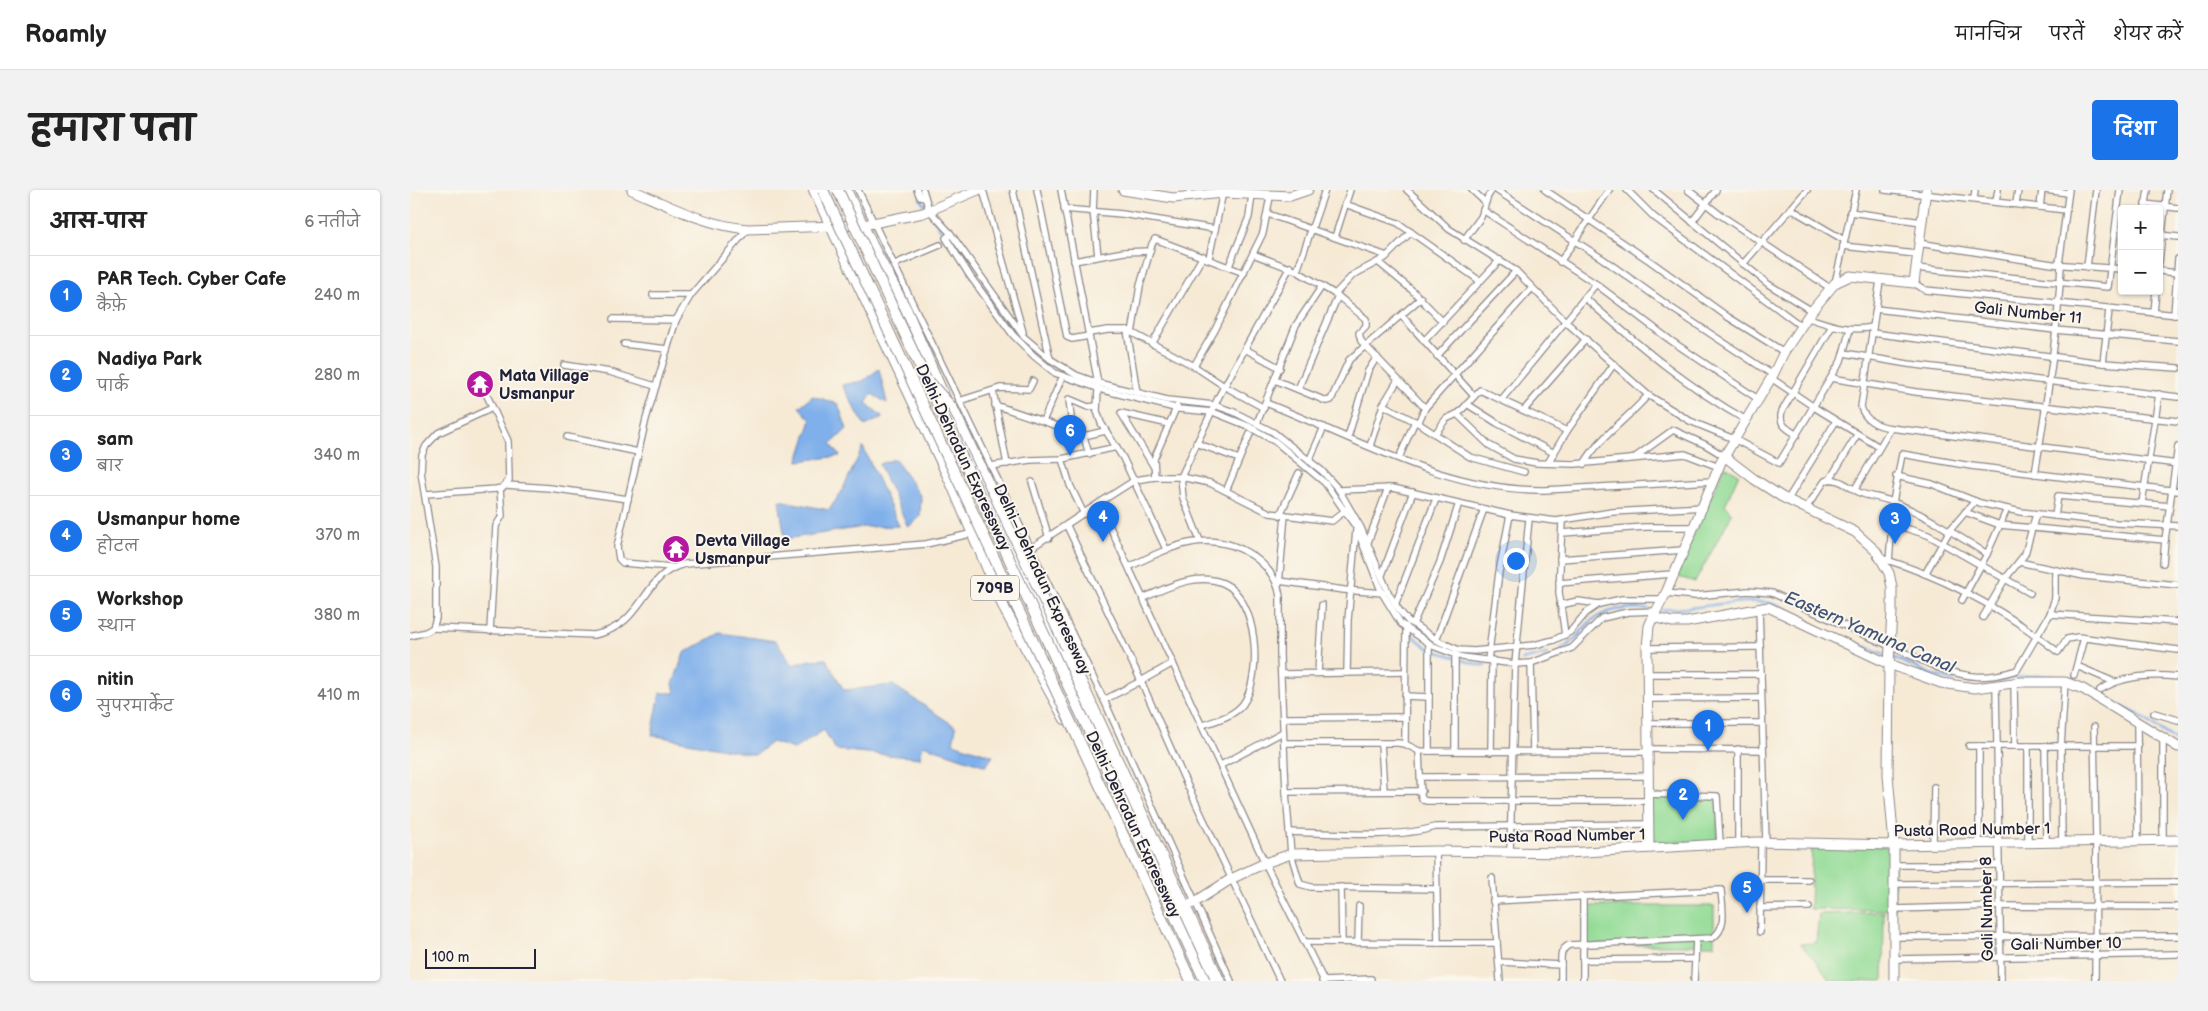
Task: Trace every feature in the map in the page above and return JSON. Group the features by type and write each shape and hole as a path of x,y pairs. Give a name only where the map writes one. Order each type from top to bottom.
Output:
{"highway":[{"name":"709B","path":"814,190 953,486 1005,610 1065,720 1186,981"},
{"name":"Delhi-Dehradun Expressway","path":"823,190 1191,981"},
{"name":"Delhi-Dehradun Expressway","path":"838,190 1205,981"},
{"name":"Delhi–Dehradun Expressway","path":"846,190 906,309 998,518 1183,908 1213,981"}],"street":[{"path":"632,190 697,217 734,228 748,229 863,225 926,211 957,194 978,190"},
{"path":"858,190 1104,700 1231,981"},
{"path":"917,190 920,197 925,198"},
{"path":"923,190 926,211 949,236 1034,356 1055,373 1080,383 1176,408 1212,408 1276,442 1325,483 1368,542 1382,575 1386,593 1406,620 1436,640 1459,650 1516,648 1540,643 1565,635 1575,627 1586,613 1599,604"},
{"path":"983,190 1022,339 1050,359 1098,387 1212,408 1257,423 1273,432 1309,461 1339,490 1347,511"},
{"path":"1013,190 1050,359"},
{"path":"1037,190 1067,337 1072,339 1108,330 1130,331 1194,366 1224,386 1265,405 1442,474 1489,486 1517,490 1713,481"},
{"path":"1061,190 1098,387 1096,411 1105,431 1117,447 1134,480 1166,549"},
{"path":"1094,190 1093,211 1098,256"},
{"path":"1123,190 1173,198 1202,192 1224,191 1290,196 1308,190"},
{"path":"1297,271 1325,190"},
{"path":"1335,237 1350,190"},
{"path":"1407,190 1464,240 1516,271 1566,322 1648,394 1690,421 1734,439 1779,463 1831,378 1844,353 1850,329"},
{"path":"1472,190 1485,202"},
{"path":"1464,240 1474,227 1485,202 1494,190 1575,241 1814,408 1879,448"},
{"path":"1560,262 1608,190"},
{"path":"1627,190 1654,217 1800,326"},
{"path":"1654,190 1768,284 1809,314 1832,326 2103,363 2178,368"},
{"path":"1688,190 1762,243 1832,286"},
{"path":"1692,222 1716,190"},
{"path":"1743,264 1807,190"},
{"path":"1832,286 1856,190"},
{"path":"1885,190 1950,193 1974,199 2066,210"},
{"path":"1974,199 1975,190"},
{"path":"1996,201 1998,190"},
{"path":"2016,204 2018,190"},
{"path":"2036,474 2055,330 2060,283 2061,265 2059,264 2068,191 2043,190 2040,207"},
{"path":"2086,267 2096,191 2088,190"},
{"path":"1915,268 2108,287 2120,190"},
{"path":"2145,205 2148,190"},
{"path":"2163,218 2167,190"},
{"path":"1152,344 1206,257 1215,230 1224,191"},
{"path":"1550,191 1588,220 1650,261 1728,318 1784,352"},
{"path":"1914,283 1916,254 1926,192"},
{"path":"1229,266 1249,217 1251,193"},
{"path":"1194,366 1211,338 1263,233 1274,194"},
{"path":"1345,204 1384,218 1411,232 1480,281"},
{"path":"2165,207 2178,208"},
{"path":"1064,209 1093,211 1215,230"},
{"path":"1791,209 1843,243 1916,254"},
{"path":"1483,210 1596,284 1670,340 1758,399"},
{"path":"1850,212 1922,222"},
{"path":"1268,214 1387,256"},
{"path":"748,229 691,295 676,320 638,452 617,547 619,559 629,564 672,567 694,563 888,549 926,544 972,533 998,518"},
{"path":"1298,389 1336,295 1353,275 1387,256 1411,232"},
{"path":"2163,235 2178,237"},
{"path":"1137,393 1130,331 1140,286 1154,240 1157,239 1244,273"},
{"path":"1918,243 2061,265 2118,269"},
{"path":"895,264 940,245"},
{"path":"1074,261 1098,256 1150,251"},
{"path":"1253,254 1297,271 1336,295 1366,319 1366,326 1359,333 1364,345 1425,408"},
{"path":"1649,848 1647,824 1647,648 1650,626 1704,507 1724,456 1772,377 1784,352 1800,326 1832,286 1850,276 1880,281 1914,283 1925,290 2109,310 2176,315 2178,259"},
{"path":"1424,341 1500,260"},
{"path":"1378,262 1421,298 1443,322"},
{"path":"1200,541 1183,498 1181,477 1212,408 1290,267"},
{"path":"1438,356 1516,271"},
{"path":"2163,271 2177,273"},
{"path":"1880,281 1861,407 1866,418 1872,422 1891,428 2177,464"},
{"path":"1502,399 1596,284"},
{"path":"1257,423 1296,324 1322,286"},
{"path":"1398,458 1425,408 1532,288"},
{"path":"653,295 691,295"},
{"path":"2154,313 2156,295"},
{"path":"1275,380 1326,401 1332,400 1349,360 1364,345 1402,316 1421,298"},
{"path":"1585,298 1668,370 1719,405 1746,420"},
{"name":"Gali Number 11","path":"1876,309 2055,330 2178,341"},
{"path":"2103,363 2109,310"},
{"path":"1402,316 1474,396"},
{"path":"613,320 676,320"},
{"path":"1796,434 1786,428 1781,421 1782,411 1832,326"},
{"path":"1524,410 1586,339"},
{"path":"624,344 667,349"},
{"path":"1245,349 1280,368"},
{"path":"1844,353 1868,358 2178,397"},
{"path":"1348,437 1368,371 1376,357"},
{"path":"1548,463 1614,364"},
{"path":"564,365 610,372 656,386"},
{"path":"924,376 953,408 1183,908 1220,981"},
{"path":"1831,378 1863,384 2178,421"},
{"path":"1043,422 1061,380"},
{"path":"1370,446 1383,405 1398,380"},
{"path":"959,401 1008,387 1025,391 1028,390 1033,381"},
{"path":"426,494 500,489 506,485 508,480 508,442 484,389"},
{"path":"1435,434 1446,419 1457,414 1478,391 1483,390 1567,432"},
{"path":"993,391 1007,464"},
{"path":"1584,464 1594,449 1630,415 1648,394"},
{"path":"2142,503 2159,394"},
{"path":"1072,426 1069,399 1088,407 1097,406"},
{"path":"1155,477 1154,459 1178,401"},
{"path":"1467,404 1497,423 1554,453"},
{"path":"995,405 1043,422 1063,427 1081,427 1089,454"},
{"path":"1383,405 1416,422 1470,457 1524,472"},
{"path":"410,636 426,632 432,628 436,618 436,567 426,494 421,472 422,455 426,446 438,433 492,408"},
{"path":"1154,467 1121,413 1170,424"},
{"path":"1457,414 1475,433 1505,455 1529,462 1584,464 1685,454 1719,467"},
{"path":"1788,499 1836,421"},
{"path":"1309,461 1324,427"},
{"path":"1855,489 1891,428"},
{"path":"1634,458 1673,430 1706,445 1754,479 1788,499 1855,532 1885,559 1915,569 1966,592 2037,636 2058,652 2067,639 2084,638 2178,650"},
{"path":"1084,436 1105,431"},
{"path":"1226,491 1250,434"},
{"path":"1806,508 1825,481 1830,479 1857,435"},
{"path":"567,437 638,452"},
{"path":"1196,443 1239,459"},
{"path":"2163,563 2170,506 2175,490 2178,446"},
{"path":"991,466 1041,459 1062,459 1117,447"},
{"path":"1893,502 1896,476 1902,454 1971,466 2175,490"},
{"path":"1062,459 1070,485 1084,514"},
{"path":"1299,473 1283,515 1279,591 1286,792 1291,854 1300,884 1311,887 1436,889"},
{"path":"1896,476 1932,484 1975,501 2036,514 2116,523 2178,526"},
{"path":"1016,557 1031,550 1134,480 1155,477 1181,477 1205,481 1262,510 1283,515 1332,522 1347,511"},
{"path":"1830,479 1855,489 1862,494 1893,502 1950,530 1987,554"},
{"path":"1032,482 1049,538"},
{"path":"506,485 550,488 628,499"},
{"path":"1339,490 1388,488 1529,519 1562,520 1612,512 1704,507"},
{"path":"1368,542 1388,488"},
{"path":"490,630 496,526 502,516 500,489"},
{"path":"1382,575 1413,492"},
{"path":"2055,516 2058,496 2170,506"},
{"path":"1395,604 1436,499"},
{"path":"1925,574 1950,530 1975,501"},
{"path":"1413,624 1440,562 1459,503"},
{"path":"1099,504 1203,725 1265,863 1323,981 1371,979"},
{"path":"1436,640 1484,509"},
{"path":"1962,600 1987,554 2008,509"},
{"path":"1965,512 2000,525 2165,540"},
{"path":"1983,617 2005,579 2026,550 2036,514"},
{"path":"1491,752 1493,661 1490,650 1499,572 1510,515"},
{"path":"1510,853 1509,826 1514,664 1529,519"},
{"path":"1562,520 1558,583 1565,635"},
{"path":"1894,981 1894,845 1888,775 1892,587 1885,559 1892,524 1928,536 1942,543 2030,593"},
{"path":"1356,525 1365,550 1401,624 1429,644 1455,657 1514,664 1531,663 1572,648 1602,618 1628,612 1655,614 1672,622 1687,622 1768,607 1889,662 1941,683 1975,688 2014,683 2065,682 2083,689 2178,747"},
{"path":"1346,673 1350,591 1356,525"},
{"path":"1067,526 1280,981"},
{"path":"1562,533 1644,527 1695,527"},
{"path":"1129,567 1166,549 1200,541 1220,541 1247,552 1261,562 1270,571 1279,591"},
{"path":"1560,559 1683,550"},
{"path":"2019,562 2054,571 2178,585"},
{"path":"432,628 594,635 607,632 628,619 664,572 672,567"},
{"path":"1560,605 1578,601 1599,604 1622,599 1695,596 1748,591 1772,593 1890,648 1962,676 1984,678 2017,670 2050,614 2056,598 2054,571"},
{"path":"1558,583 1672,574"},
{"path":"1143,598 1182,582 1197,579 1211,580 1229,587 1244,606 1252,624 1255,650 1249,692 1243,704 1231,714 1203,725"},
{"path":"1279,581 1350,591 1386,593"},
{"path":"1318,673 1322,605"},
{"path":"1759,608 1763,750 1763,842 1760,932"},
{"path":"2050,614 2178,622"},
{"path":"1405,744 1406,620"},
{"path":"1019,635 1047,622"},
{"path":"2074,675 2084,638"},
{"path":"1429,644 1429,751"},
{"path":"1647,648 1760,647"},
{"path":"1455,657 1455,751"},
{"path":"1531,663 1533,752"},
{"path":"1104,700 1173,664"},
{"path":"2077,666 2114,682"},
{"path":"1281,674 1405,672"},
{"path":"1647,674 1761,674"},
{"path":"2100,690 2114,682 2147,676 2178,677"},
{"path":"2062,842 2061,746 2065,682"},
{"path":"2014,683 2015,746"},
{"name":"Gali Number 8","path":"1996,686 2001,981"},
{"path":"1404,696 1429,697"},
{"path":"1647,699 1761,698"},
{"path":"2154,713 2178,720"},
{"path":"1283,718 1404,717"},
{"path":"2137,722 2138,841"},
{"path":"1647,723 1762,723"},
{"path":"2094,727 2096,841 2095,981"},
{"path":"1221,765 1283,732"},
{"path":"2163,737 2163,840"},
{"path":"1284,743 1405,744 1419,751 1763,750"},
{"path":"1381,743 1384,791"},
{"path":"1969,746 2138,746"},
{"path":"1979,746 1979,844"},
{"path":"2028,746 2028,843"},
{"path":"2045,746 2046,843"},
{"path":"1738,749 1738,843"},
{"path":"1419,751 1423,800 1510,802 1717,796 1720,843"},
{"path":"1420,777 1647,776"},
{"path":"1933,844 1934,786"},
{"path":"1286,792 1422,791"},
{"path":"1290,832 1422,831 1435,827 1647,824"},
{"name":"Pusta Road Number 1","path":"1183,908 1196,902 1231,879 1265,863 1291,854 1568,853 1763,842 1894,845 2178,840"},
{"path":"1436,852 1438,943"},
{"path":"1893,865 1999,865"},
{"path":"1492,878 1500,981"},
{"path":"1761,880 1809,880"},
{"path":"1894,884 2178,882"},
{"path":"1341,887 1342,942"},
{"path":"1494,901 1721,890 1722,928 1712,938 1569,946 1564,948 1561,954 1561,981"},
{"path":"1583,898 1583,981"},
{"path":"1358,906 1358,942"},
{"path":"1894,909 2000,906 2178,907"},
{"path":"1760,908 1809,908"},
{"path":"1894,937 2178,936"},
{"path":"1694,981 1696,939"},
{"path":"1304,942 1497,943"},
{"name":"Gali Number 10","path":"1894,959 2000,959 2178,954"},
{"path":"1583,960 1695,959"},
{"path":"1499,962 1561,966"}],"green space":[{"path":"1725,466 1739,474 1725,505 1732,514 1695,582 1675,576"},
{"path":"1647,794 1718,799 1717,842 1649,842"},
{"path":"1812,843 1895,847 1894,910 1810,909"},
{"path":"1587,906 1714,906 1714,945 1587,945"},
{"path":"1884,912 1883,981 1830,981 1815,960 1800,944 1816,943 1819,914"}],"water":[{"path":"879,369 887,403 872,394 866,403 883,417 865,426 842,385 863,381"},
{"path":"813,396 838,404 847,429 831,444 840,456 798,461 811,420 799,407"},
{"path":"863,447 899,526 864,527 785,539 779,500 829,510 841,493"},
{"path":"895,459 921,497 920,517 908,527 879,464"},
{"path":"720,633 776,641 792,665 810,660 826,659 844,690 893,685 956,727 953,743 993,756 986,766 923,745 920,758 836,750 824,730 794,749 772,742 755,755 652,735 660,693 675,693 673,684 684,653"}],"waterway":[{"path":"920,198 927,209"},
{"path":"931,215 946,238"},
{"path":"968,268 1016,335"},
{"name":"Eastern Yamuna Canal","path":"1659,609 1738,602 1764,602 1783,607 1813,624"},
{"name":"Eastern Yamuna Canal","path":"1561,649 1572,642 1587,625 1601,615 1616,610 1632,608 1649,609"},
{"name":"Eastern Yamuna Canal","path":"1410,634 1431,650 1455,657"},
{"name":"Eastern Yamuna Canal","path":"1841,637 1887,655"},
{"name":"Eastern Yamuna Canal","path":"1522,660 1547,654"},
{"name":"Eastern Yamuna Canal","path":"1892,657 1930,674 1954,681"},
{"name":"Eastern Yamuna Canal","path":"1462,660 1485,665"},
{"name":"Eastern Yamuna Canal","path":"1989,682 2024,676 2048,675 2071,679 2082,684"},
{"name":"Eastern Yamuna Canal","path":"2112,702 2139,715 2178,742"}],"place":[{"name":"Mata Village Usmanpur","path":"480,384"},
{"name":"nitin","path":"1070,456"},
{"name":"Usmanpur home","path":"1103,542"},
{"name":"sam","path":"1895,544"},
{"name":"Devta Village Usmanpur","path":"676,549"},
{"name":"PAR Tech. Cyber Cafe","path":"1708,751"},
{"name":"Nadiya Park","path":"1683,820"},
{"name":"Workshop","path":"1747,913"}]}
